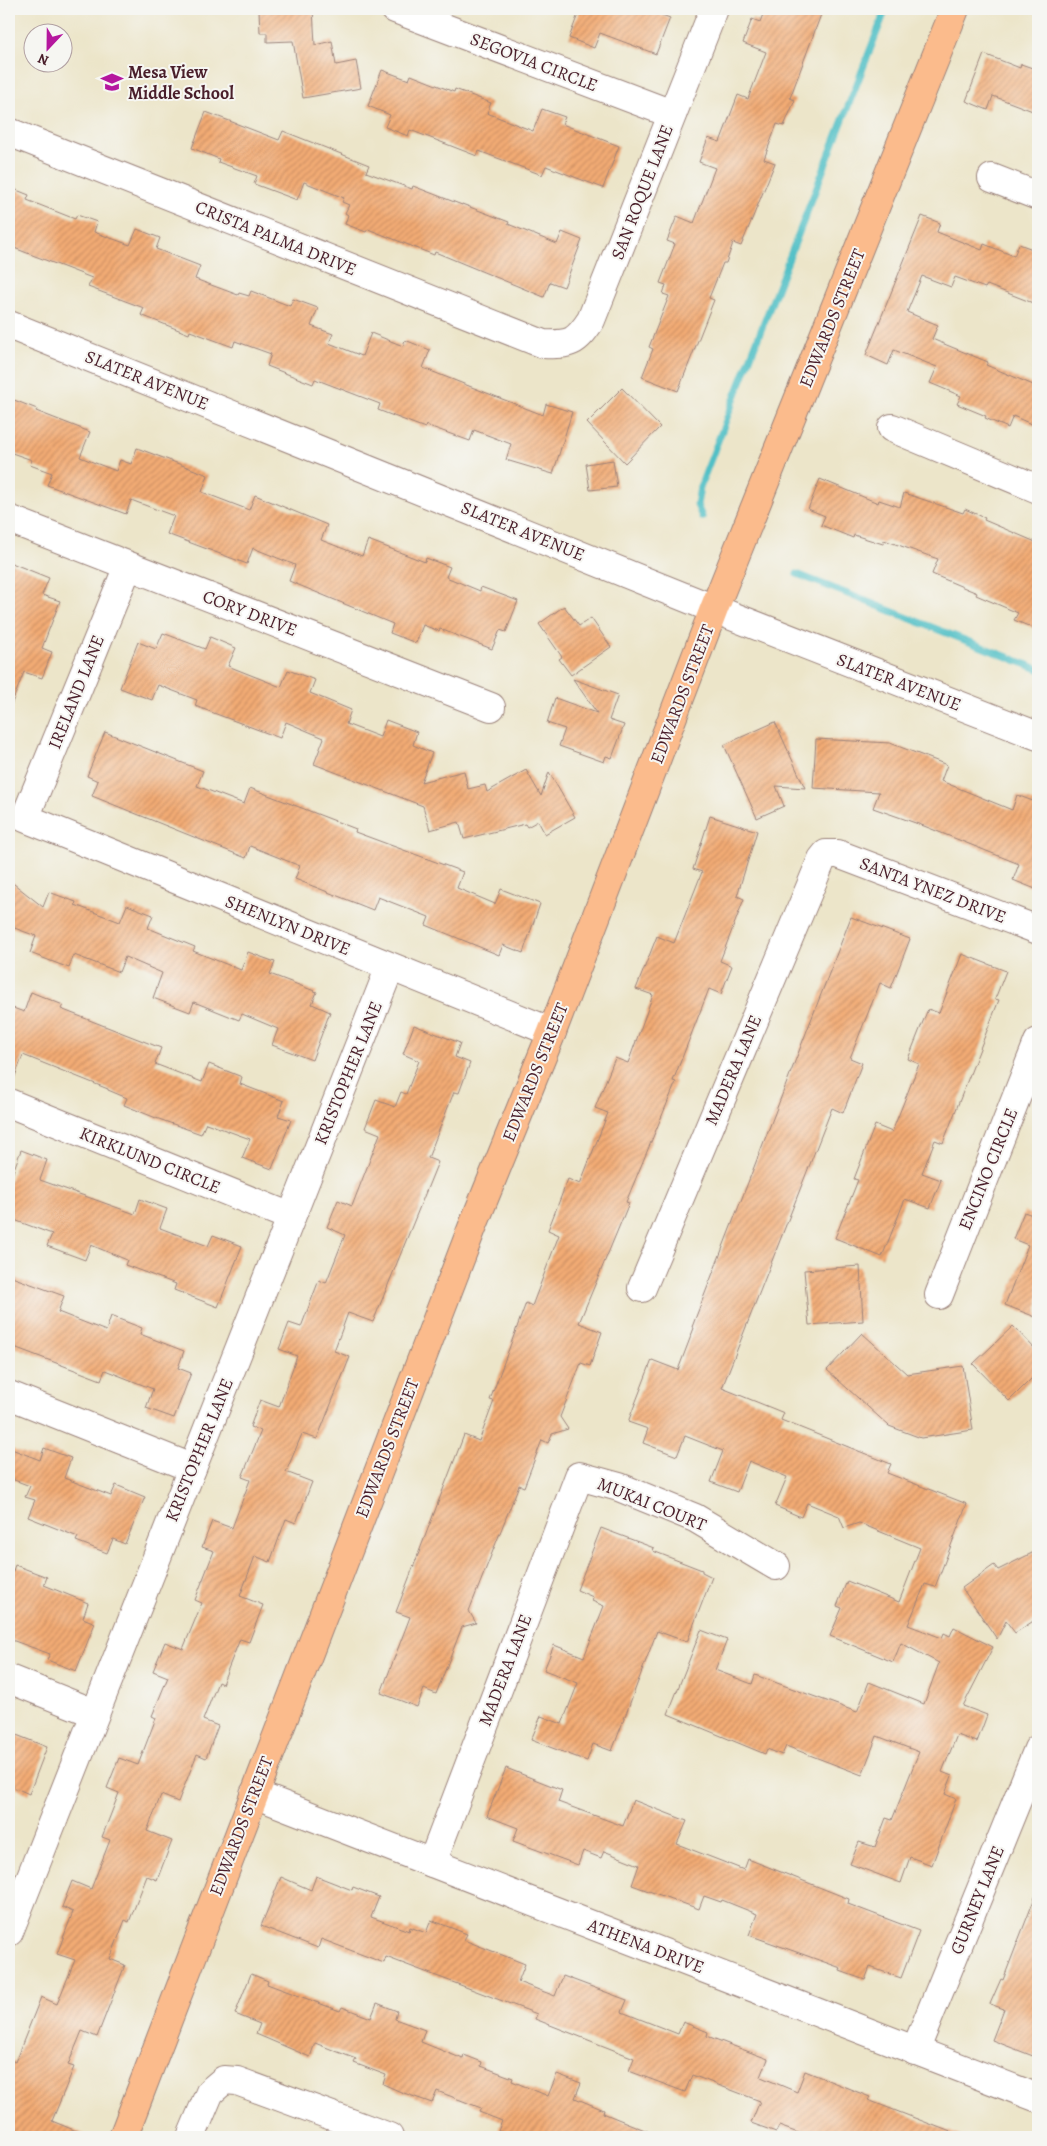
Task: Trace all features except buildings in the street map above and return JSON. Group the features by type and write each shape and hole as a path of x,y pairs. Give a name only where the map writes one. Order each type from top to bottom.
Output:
{"main road":[{"name":"EDWARDS STREET","path":"123,2137 472,1228 552,1032 714,609 955,9"}],"street":[{"name":"SEGOVIA CIRCLE","path":"395,9 672,114"},
{"name":"SAN ROQUE LANE","path":"543,344 562,345 580,337 591,320 714,9"},
{"name":"CRISTA PALMA DRIVE","path":"9,132 543,344"},
{"path":"992,178 1038,196"},
{"name":"SLATER AVENUE","path":"9,324 714,609 1038,736"},
{"path":"892,428 1038,488"},
{"name":"CORY DRIVE","path":"9,519 491,707"},
{"name":"IRELAND LANE","path":"25,818 128,566"},
{"name":"SHENLYN DRIVE","path":"25,818 552,1032"},
{"name":"SANTA YNEZ DRIVE","path":"826,854 831,852 838,854 1038,930"},
{"name":"MADERA LANE","path":"642,1288 822,859 826,854"},
{"name":"KRISTOPHER LANE","path":"9,1932 390,967"},
{"name":"ENCINO CIRCLE","path":"938,1295 1038,1042"},
{"name":"KIRKLUND CIRCLE","path":"9,1103 291,1217"},
{"path":"9,1395 192,1468"},
{"name":"MADERA LANE","path":"432,1863 578,1476"},
{"name":"MUKAI COURT","path":"578,1476 619,1487 695,1518 776,1566"},
{"path":"9,1679 94,1713"},
{"name":"GURNEY LANE","path":"915,2050 1038,1750"},
{"name":"ATHENA DRIVE","path":"254,1794 1038,2098"},
{"path":"191,2137 210,2092 224,2080 237,2081 389,2137"}],"waterway":[{"path":"702,517 697,505 700,487 886,9"},
{"path":"797,574 1038,669"}],"place":[{"name":"Mesa View Middle School","path":"112,82"}]}
